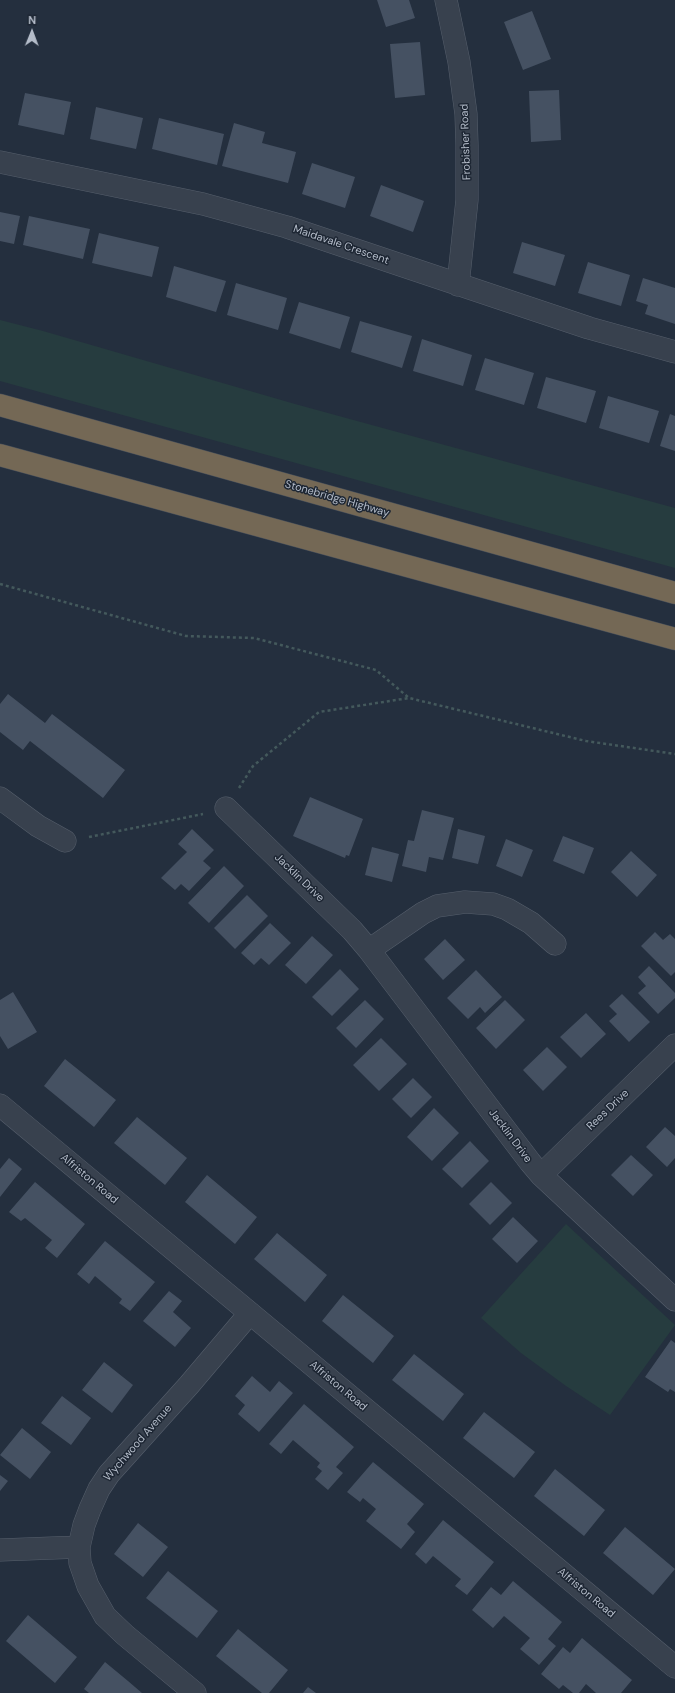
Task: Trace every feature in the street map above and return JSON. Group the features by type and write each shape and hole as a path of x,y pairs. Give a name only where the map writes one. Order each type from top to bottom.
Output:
{"highway":[{"name":"Stonebridge Highway","path":"0,405 675,593"},
{"path":"0,455 675,639"}],"street":[{"name":"Frobisher Road","path":"446,0 460,62 467,137 467,200 458,285"},
{"name":"Maidavale Crescent","path":"0,162 203,204 287,227 589,328 675,352"},
{"path":"0,798 38,826 65,841"},
{"name":"Jacklin Drive","path":"226,808 352,930 369,950 541,1175 675,1300"},
{"path":"369,950 423,912 437,906 465,902 493,904 507,909 531,924 555,944"},
{"name":"Rees Drive","path":"541,1175 675,1045"},
{"name":"Alfriston Road","path":"0,1105 675,1667"},
{"name":"Wychwood Avenue","path":"195,1693 125,1635 105,1616 88,1586 80,1563 79,1547 90,1509 99,1489 109,1474 189,1385 250,1313"},
{"path":"0,1550 79,1547"}],"path":[{"path":"0,584 186,636 254,638 376,670 409,698"},
{"path":"65,841 190,817 226,808 253,766 319,712 409,698 586,741 675,754"}],"green space":[{"path":"0,320 295,404 675,508 675,568 0,381"},
{"path":"566,1224 675,1325 610,1415 566,1386 521,1353 481,1318"}],"building":[{"path":"377,0 409,0 415,18 386,27"},
{"path":"532,11 551,59 523,70 504,22"},
{"path":"420,42 425,95 395,98 390,44"},
{"path":"559,90 561,140 531,142 529,91"},
{"path":"25,93 71,102 64,135 18,125"},
{"path":"96,107 143,118 136,149 90,139"},
{"path":"159,118 224,134 217,165 152,149"},
{"path":"234,123 265,132 262,143 296,152 288,183 222,166"},
{"path":"312,163 355,177 345,208 302,194"},
{"path":"381,185 424,201 413,232 370,216"},
{"path":"0,212 20,216 14,244 0,241"},
{"path":"29,216 90,229 83,259 23,245"},
{"path":"99,233 159,247 152,277 92,263"},
{"path":"522,242 565,255 555,286 513,273"},
{"path":"588,262 630,275 621,306 578,293"},
{"path":"174,266 226,281 216,312 166,297"},
{"path":"643,278 675,288 675,324 645,314 648,305 636,301"},
{"path":"236,283 287,298 278,330 227,315"},
{"path":"299,302 350,317 340,349 289,333"},
{"path":"360,321 412,336 402,368 351,352"},
{"path":"422,339 472,355 463,386 413,371"},
{"path":"485,358 534,373 524,405 475,390"},
{"path":"546,377 596,391 586,423 537,408"},
{"path":"608,396 659,411 649,443 599,428"},
{"path":"670,414 675,416 675,451 660,446"},
{"path":"8,694 45,723 52,714 125,770 103,798 30,741 23,750 0,732 0,704"},
{"path":"310,797 363,819 349,856 346,855 345,858 293,836"},
{"path":"422,810 454,818 443,860 429,857 426,872 402,866 408,840 414,841"},
{"path":"192,829 214,850 203,861 211,868 189,891 181,884 175,890 161,878 187,852 178,844"},
{"path":"458,829 485,836 478,864 452,858"},
{"path":"563,836 594,848 584,874 553,861"},
{"path":"506,839 533,850 522,877 496,866"},
{"path":"372,847 399,854 392,882 365,875"},
{"path":"631,851 657,875 637,897 611,872"},
{"path":"224,866 244,886 209,923 188,903"},
{"path":"247,895 268,916 235,949 214,928"},
{"path":"270,923 291,943 269,965 261,958 254,965 241,953"},
{"path":"655,932 663,940 670,934 675,939 675,972 671,976 641,946"},
{"path":"312,936 333,955 306,984 285,965"},
{"path":"445,939 465,960 443,980 424,959"},
{"path":"649,966 675,993 675,998 658,1014 638,993 646,986 638,977"},
{"path":"340,969 359,989 332,1016 312,997"},
{"path":"476,970 502,997 485,1013 480,1007 468,1019 447,998"},
{"path":"13,992 37,1032 8,1049 0,1036 0,1000"},
{"path":"622,994 650,1022 629,1042 609,1021 617,1014 609,1006"},
{"path":"365,1000 384,1019 356,1048 336,1028"},
{"path":"505,1000 525,1020 496,1049 476,1028"},
{"path":"586,1013 606,1034 581,1058 560,1037"},
{"path":"381,1038 407,1064 379,1091 353,1065"},
{"path":"547,1047 567,1067 543,1091 523,1070"},
{"path":"65,1059 116,1100 94,1127 44,1086"},
{"path":"413,1078 432,1097 411,1118 392,1099"},
{"path":"434,1108 459,1133 432,1161 407,1137"},
{"path":"137,1117 187,1158 165,1185 114,1143"},
{"path":"665,1127 675,1136 675,1158 667,1167 646,1147"},
{"path":"470,1141 489,1161 462,1188 442,1169"},
{"path":"631,1155 653,1175 633,1196 611,1175"},
{"path":"9,1158 22,1169 0,1197 0,1169"},
{"path":"207,1175 257,1217 235,1244 185,1202"},
{"path":"35,1182 85,1224 57,1258 45,1248 52,1240 25,1218 21,1221 9,1212"},
{"path":"491,1182 512,1203 490,1225 469,1204"},
{"path":"513,1217 538,1241 517,1263 492,1239"},
{"path":"277,1233 327,1275 305,1302 254,1259"},
{"path":"105,1241 155,1282 130,1311 119,1303 122,1299 95,1276 89,1284 77,1274"},
{"path":"169,1291 182,1301 173,1312 191,1328 175,1347 143,1321"},
{"path":"343,1295 394,1336 373,1363 322,1321"},
{"path":"671,1340 675,1343 675,1392 670,1389 668,1392 645,1377"},
{"path":"414,1354 464,1394 443,1421 392,1380"},
{"path":"104,1362 133,1385 112,1413 82,1390"},
{"path":"252,1376 270,1392 279,1381 293,1393 259,1432 238,1414 245,1405 235,1396"},
{"path":"62,1396 91,1418 71,1445 41,1423"},
{"path":"304,1404 354,1447 336,1467 343,1473 328,1490 315,1479 322,1471 317,1467 320,1463 293,1440 281,1454 269,1444"},
{"path":"484,1412 535,1452 514,1478 463,1438"},
{"path":"22,1428 51,1452 30,1479 0,1455"},
{"path":"373,1462 424,1504 407,1524 415,1532 401,1549 366,1521 376,1509 363,1498 360,1502 347,1492"},
{"path":"555,1469 605,1510 584,1536 534,1496"},
{"path":"0,1475 8,1481 0,1491"},
{"path":"443,1520 494,1562 467,1595 455,1586 461,1579 433,1556 426,1564 415,1554"},
{"path":"138,1523 168,1547 143,1577 114,1554"},
{"path":"625,1527 675,1569 653,1595 603,1553"},
{"path":"168,1571 218,1611 197,1638 146,1598"},
{"path":"513,1581 562,1622 548,1639 556,1646 539,1665 520,1649 530,1638 504,1616 493,1628 472,1610 491,1587 501,1595"},
{"path":"28,1615 77,1657 55,1683 6,1641"},
{"path":"238,1629 288,1670 269,1693 262,1693 216,1656"},
{"path":"582,1638 632,1680 621,1693 596,1693 586,1684 579,1693 573,1693 563,1685 559,1689 541,1674 563,1647 570,1653"},
{"path":"105,1662 142,1693 89,1693 84,1689"},
{"path":"308,1687 316,1693 303,1693"}]}
